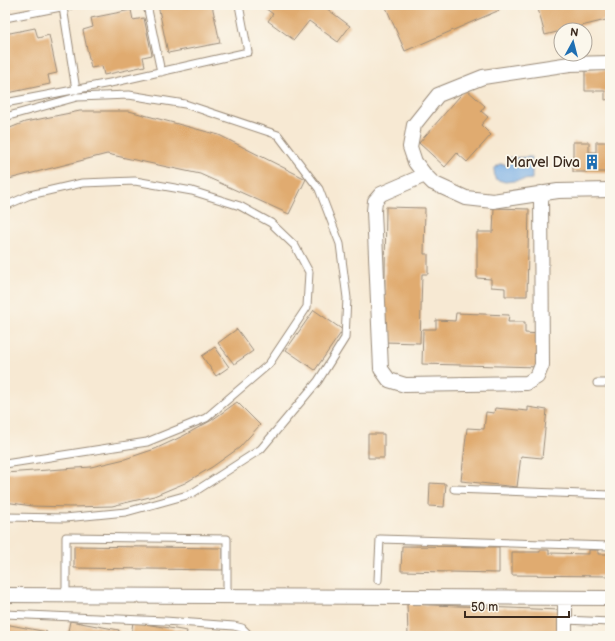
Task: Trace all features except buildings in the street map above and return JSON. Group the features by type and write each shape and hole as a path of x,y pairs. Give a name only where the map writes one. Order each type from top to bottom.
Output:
{"street":[{"path":"610,63 570,64 483,77 438,95 414,125 410,147 415,162 433,183 466,198 492,201 558,191 610,190"},
{"path":"425,175 381,194 375,201 374,211 381,369 389,380 404,385 527,383 537,377 542,365 541,193"},
{"path":"5,595 610,598"},
{"path":"564,636 565,598"}],"lane":[{"path":"147,5 161,72"},
{"path":"5,103 115,82 248,52 239,5"},
{"path":"5,18 67,6 76,90"},
{"path":"5,117 77,97 129,95 185,104 278,135 319,189 340,244 347,298 345,338 318,382 261,449 191,494 126,512 65,518 5,517"},
{"path":"5,206 30,195 82,183 135,181 192,191 240,206 271,223 294,246 309,272 307,307 269,364 206,418 147,442 5,464"},
{"path":"597,383 610,384"},
{"path":"454,489 610,495"},
{"path":"66,595 66,537 227,539 227,596"},
{"path":"378,580 380,539 610,546"},
{"path":"5,614 165,621 234,626 242,628 249,636"},
{"path":"565,620 610,622"}],"water":[{"path":"532,157 532,179 505,182 495,179 494,169 499,164 509,165 509,158"}],"place":[{"name":"Marvel Diva","path":"592,162"}]}
